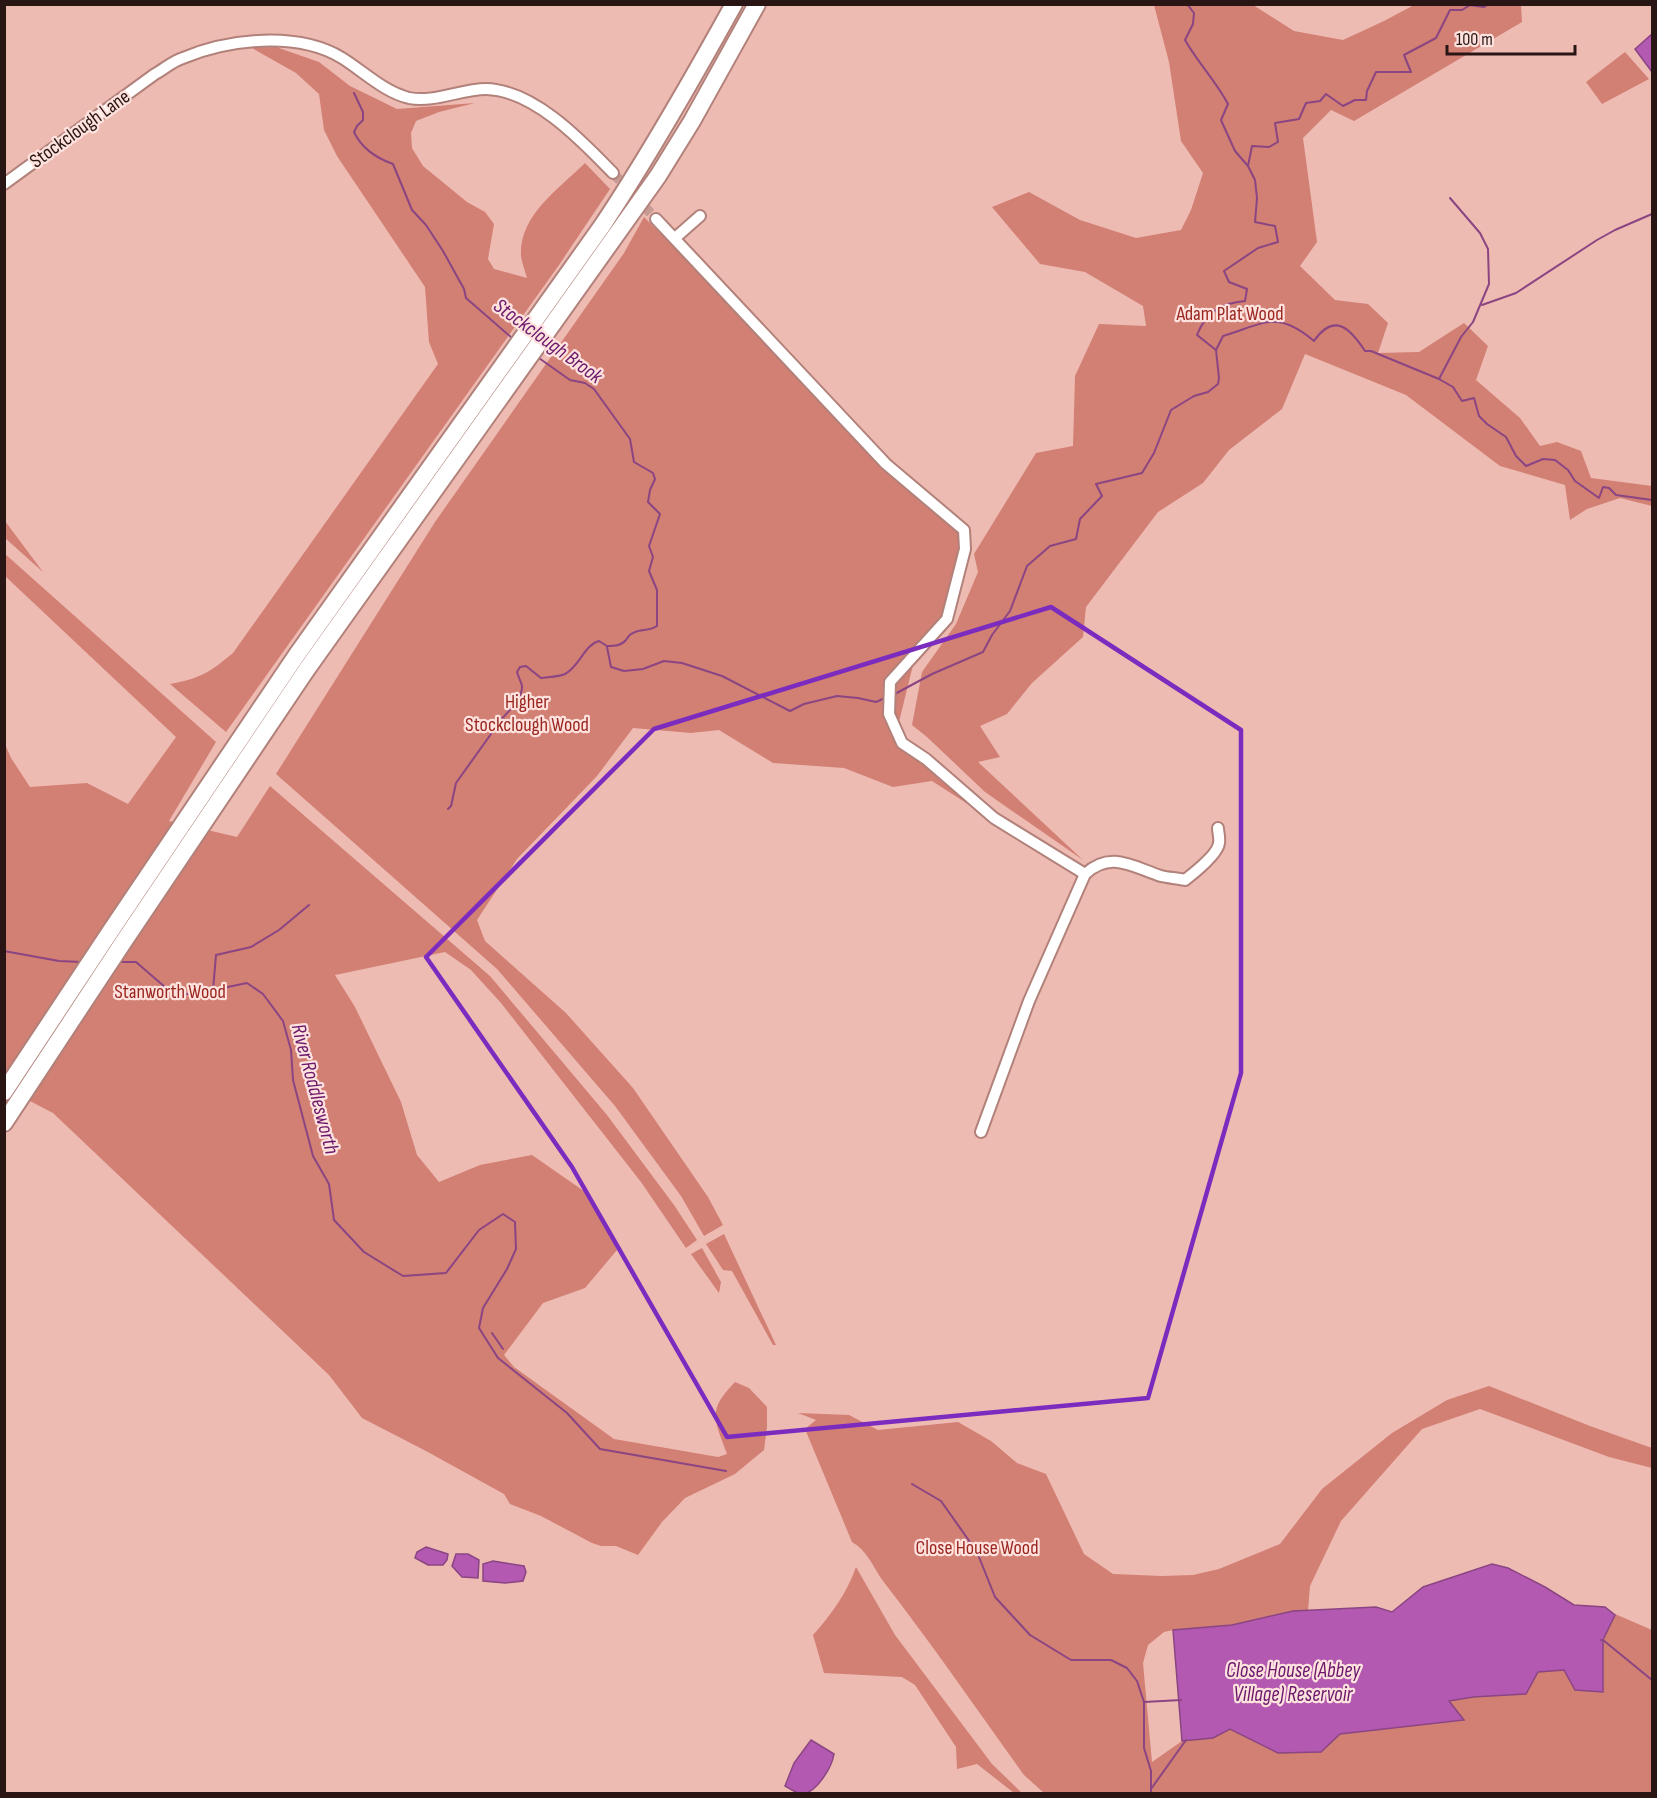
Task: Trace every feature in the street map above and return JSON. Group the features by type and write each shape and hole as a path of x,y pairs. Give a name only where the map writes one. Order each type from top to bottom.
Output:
{"highway":[{"path":"8,1117 642,166 676,111 734,4"},
{"path":"4,1092 296,656 618,234 693,122 757,4"}],"street":[{"name":"Stockclough Lane","path":"4,184 155,74 181,58 217,47 260,39 307,45 340,57 376,81 410,98 422,99 486,89 517,96 535,106 573,134 613,173"},
{"path":"675,238 700,216"},
{"path":"656,219 886,464 964,530 963,560 947,619 890,682 889,714 902,743 926,759 994,818 1085,874"},
{"path":"981,1132 1029,1001 1085,874 1102,863 1120,861 1161,875 1185,879 1197,871 1217,848 1218,828"}],"highlighted area":[{"path":"1051,607 1241,730 1241,1073 1148,1398 727,1437 572,1167 426,957 654,729"}],"green space":[{"name":"Adam Plat Wood","path":"1154,5 1253,5 1294,31 1343,40 1414,5 1521,5 1522,22 1354,121 1331,110 1303,138 1317,242 1300,266 1335,300 1368,304 1388,323 1378,353 1419,352 1464,323 1488,346 1476,380 1520,418 1540,446 1557,442 1581,451 1591,478 1652,486 1652,506 1620,498 1587,509 1570,520 1565,485 1500,466 1406,395 1305,354 1282,409 1229,450 1203,483 1158,512 1086,607 1083,637 1032,683 1007,714 980,726 1000,757 978,762 1083,860 985,792 912,725 922,672 956,624 978,572 974,554 1036,453 1073,446 1075,376 1099,324 1146,326 1143,306 1085,272 1040,264 992,207 1029,192 1080,220 1136,238 1181,230 1191,210 1203,173 1181,141 1169,62"},
{"path":"276,47 319,62 350,86 397,109 475,103 439,112 416,121 411,133 412,148 423,166 467,202 485,212 494,224 488,259 494,269 527,278 521,256 526,228 542,204 585,163 610,189 559,265 226,732 170,684 204,674 233,653 438,364 429,342 425,287 337,156 324,130 319,94 296,73 252,48"},
{"path":"1625,52 1649,79 1602,104 1586,82"},
{"name":"Higher Stockclough Wood","path":"644,217 958,531 961,543 960,559 944,619 913,665 897,730 909,750 1066,867 932,781 893,787 844,768 773,763 719,730 691,733 633,728 597,776 517,859 477,920 485,941 566,1013 633,1088 708,1197 723,1225 704,1236 681,1196 615,1106 497,969 276,774 435,522 624,253"},
{"path":"5,521 43,572 5,538"},
{"name":"Stanworth Wood","path":"4,553 216,742 169,821 237,837 270,786 490,976 607,1115 697,1240 686,1248 641,1182 501,1003 471,970 445,952 335,975 355,1007 401,1102 417,1155 439,1182 480,1165 532,1155 591,1196 617,1250 585,1288 543,1303 504,1355 514,1367 614,1439 718,1457 727,1454 716,1423 717,1408 720,1400 735,1382 749,1388 767,1407 764,1450 735,1474 685,1498 662,1522 638,1555 616,1546 601,1546 592,1543 541,1516 510,1504 504,1494 362,1418 329,1375 53,1113 5,1088 5,744 11,758 30,787 87,783 128,804 176,737 5,576"},
{"path":"724,1234 776,1345 773,1345 732,1271 723,1270 706,1244"},
{"path":"702,1248 721,1282 719,1293 691,1254"},
{"name":"Close House Wood","path":"1489,1386 1652,1448 1652,1468 1609,1457 1480,1409 1422,1429 1341,1521 1310,1586 1308,1611 1284,1613 1232,1625 1173,1630 1164,1632 1148,1645 1143,1663 1152,1762 1182,1741 1213,1738 1230,1729 1278,1753 1340,1734 1463,1720 1448,1701 1526,1694 1538,1672 1564,1670 1603,1692 1603,1640 1615,1614 1652,1630 1652,1793 1044,1793 1024,1775 883,1581 866,1554 852,1542 805,1429 816,1420 798,1413 849,1415 878,1430 958,1422 991,1441 1017,1463 1046,1474 1084,1554 1113,1574 1193,1575 1219,1569 1280,1544 1322,1489 1392,1433 1447,1400"},
{"path":"856,1567 895,1635 992,1764 1022,1793 1014,1793 977,1764 957,1769 956,1747 915,1685 902,1677 824,1673 813,1635 838,1603"}],"water":[{"path":"1652,34 1652,72 1635,49"},
{"path":"426,1547 448,1554 443,1565 428,1565 415,1558 417,1552"},
{"path":"456,1554 468,1554 479,1560 478,1578 462,1577 452,1566"},
{"path":"493,1561 524,1566 526,1572 523,1581 505,1583 483,1581 483,1564"},
{"name":"Close House (Abbey Village) Reservoir","path":"1492,1564 1508,1568 1574,1605 1605,1607 1615,1615 1603,1640 1603,1692 1575,1690 1564,1670 1538,1672 1526,1694 1473,1697 1449,1701 1464,1720 1340,1734 1321,1752 1278,1753 1230,1729 1213,1738 1182,1741 1173,1630 1232,1625 1293,1611 1376,1607 1392,1612 1423,1587"},
{"path":"811,1740 834,1754 827,1772 818,1784 808,1792 801,1794 785,1786 794,1763"}],"waterway":[{"path":"1187,4 1194,13 1193,24 1185,40 1228,104 1221,120 1235,151 1248,166 1255,180 1257,198 1255,222 1275,226 1278,242 1258,248 1224,271 1229,282 1247,289 1245,301 1229,304 1216,310 1201,327 1197,335 1216,350"},
{"path":"1248,166 1252,146 1269,147 1278,142 1275,123 1299,119 1306,103 1320,101 1326,94 1343,106 1355,100 1366,100 1367,91 1376,72 1411,72 1404,55 1436,38 1450,10 1462,10 1470,5 1484,7 1489,4"},
{"name":"Stockclough Brook","path":"354,93 363,112 363,120 354,132 357,138 370,152 393,164 412,210 426,225 443,251 464,289 466,298 512,338"},
{"path":"1439,379 1461,337 1473,322 1489,284 1488,249 1480,233 1450,198"},
{"path":"1482,305 1516,293 1597,240 1652,214"},
{"path":"1216,350 1223,336 1270,322 1290,325 1314,341 1328,327 1341,326 1354,336 1365,351 1371,351 1439,379 1453,387 1462,401 1474,398 1479,416 1506,437 1516,456 1526,466 1543,459 1555,460 1568,470 1575,481 1599,498 1603,487 1609,488 1616,495 1652,500"},
{"path":"893,695 932,674 983,652 992,635 1010,611 1027,566 1050,546 1076,539 1080,519 1102,496 1096,484 1142,473 1154,453 1171,410 1194,396 1208,392 1218,384 1216,350"},
{"name":"Stockclough Brook","path":"448,809 451,806 456,783 494,728 519,698 522,686 517,672 520,667 526,666 541,678 563,675 575,666 594,643 599,641 607,646 617,645 624,642 631,634 657,626 657,590 649,571 653,557 649,546 660,514 648,502 655,479 653,473 634,462 630,439 594,389 585,383 570,380 536,356"},
{"path":"607,647 611,667 624,671 643,669 664,661 682,663 722,676 790,711 804,704 837,696 876,702 885,698"},
{"name":"Stockclough Brook","path":"213,990 216,955 251,947 279,930 309,905"},
{"name":"River Roddlesworth","path":"4,951 59,961 81,962"},
{"name":"River Roddlesworth","path":"120,962 136,962 173,994 194,994 247,983 263,994 283,1021 291,1050 293,1080 313,1156 329,1184 334,1220 364,1252 403,1276 446,1273 479,1230 503,1214 515,1222 516,1249 507,1269 483,1308 479,1328 498,1358 567,1413 600,1449 726,1471"},
{"path":"492,1333 503,1349"},
{"name":"River Roddlesworth","path":"912,1484 941,1501 977,1552 995,1597 1030,1635 1071,1660 1111,1660 1127,1668 1137,1681 1144,1702 1181,1700"},
{"path":"1601,1640 1652,1680"},
{"path":"1144,1702 1144,1748 1151,1771 1151,1794"},
{"path":"1151,1789 1186,1740"}],"tunnel":[{"path":"613,173 656,219"}]}
